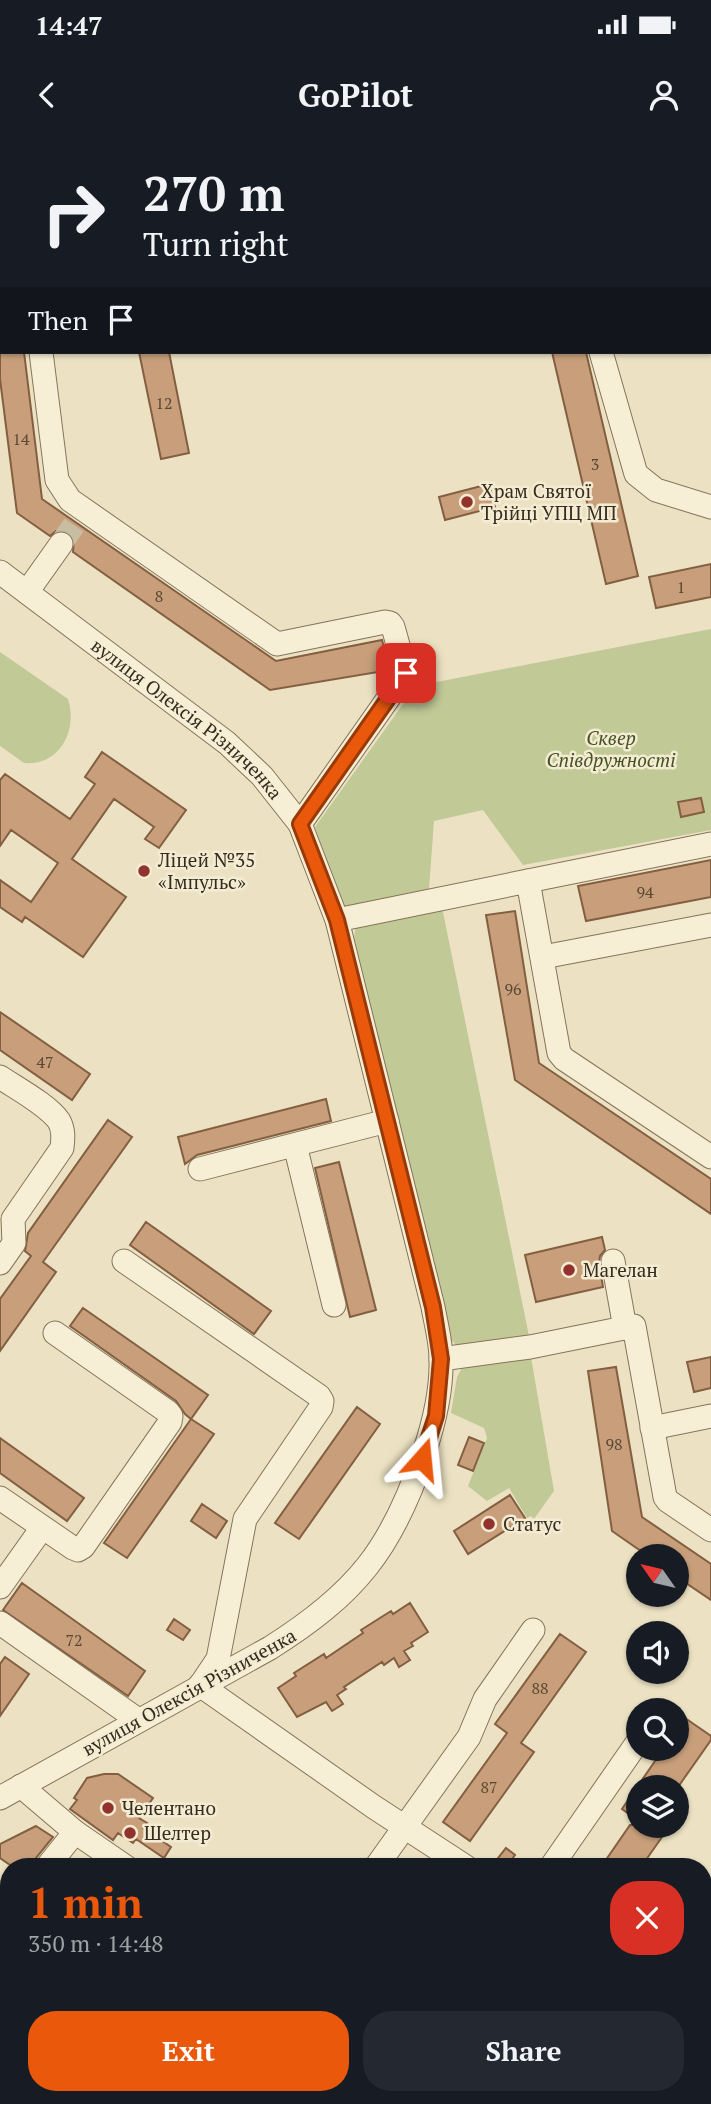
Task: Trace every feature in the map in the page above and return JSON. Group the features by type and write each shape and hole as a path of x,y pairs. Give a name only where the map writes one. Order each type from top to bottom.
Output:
{"street":[{"path":"41,354 57,480 80,516 277,644 385,622 393,627 405,670 404,676 300,824"},
{"path":"602,354 635,474 656,490 711,507"},
{"path":"27,592 61,544"},
{"name":"вулиця Олексія Різниченка","path":"0,572 227,743 262,776 300,824 337,920 433,1307 441,1359 436,1416 393,1530 368,1568 336,1602 271,1648 0,1798"},
{"path":"337,920 711,844"},
{"path":"528,881 557,1045 564,1059 711,1157"},
{"path":"543,957 711,925"},
{"path":"0,1077 53,1114 64,1134 62,1148 13,1219 14,1244 0,1263"},
{"path":"201,1169 387,1121"},
{"path":"295,1144 334,1305"},
{"path":"124,1261 319,1396 322,1401 248,1512 218,1659 200,1685 453,1858"},
{"path":"613,1261 625,1328"},
{"path":"441,1359 530,1347 634,1326 665,1497 711,1531"},
{"path":"0,1498 42,1528 78,1549 83,1546 170,1422 171,1416 168,1412 55,1333"},
{"path":"652,1428 711,1416"},
{"path":"0,1587 42,1528"},
{"path":"1,1625 138,1720"},
{"path":"382,1858 468,1737 485,1699 533,1630"},
{"path":"557,1858 626,1759"},
{"path":"22,1786 75,1832 113,1858"},
{"path":"54,1858 75,1832"}],"green space":[{"name":"Сквер Співдружності","path":"711,629 711,830 523,865 483,810 434,821 429,889 333,909 315,827 416,686"},
{"path":"0,652 68,699 68,734 63,744 47,759 24,763 0,746"},
{"path":"442,907 529,1336 465,1346 455,1344 450,1338 354,938 355,930 360,924"},
{"path":"531,1357 554,1491 534,1519 531,1516 527,1518 509,1488 487,1501 468,1486 487,1438 484,1428 451,1413 457,1377 462,1368"}],"building":[{"path":"0,354 24,354 42,499 276,661 382,640 390,670 270,690 73,552 74,539 68,532 56,531 50,536 17,513 0,379"},
{"path":"139,354 169,354 189,453 161,459"},
{"path":"552,354 586,354 638,576 606,584"},
{"name":"Храм Святої Трійці УПЦ МП","path":"489,484 495,507 445,520 439,497"},
{"path":"711,564 711,597 656,608 649,577"},
{"path":"102,752 186,810 159,848 145,839 154,827 114,799 72,859 126,897 83,957 25,917 22,922 0,907 0,880 31,902 58,863 11,830 0,846 0,780 5,774 70,819 95,784 85,777"},
{"path":"701,798 704,812 681,817 678,802"},
{"path":"711,860 711,897 586,921 578,886"},
{"path":"515,911 539,1063 711,1179 711,1214 515,1080 486,915"},
{"path":"0,1012 90,1074 72,1100 0,1050"},
{"path":"326,1099 331,1121 197,1155 185,1164 178,1137"},
{"path":"108,1120 132,1137 43,1262 56,1272 0,1351 0,1299 31,1256 25,1251 28,1233"},
{"path":"339,1162 376,1310 350,1317 315,1168"},
{"path":"146,1222 271,1311 254,1334 130,1245"},
{"name":"Магелан","path":"602,1237 605,1250 599,1263 603,1287 536,1302 525,1255"},
{"path":"83,1308 208,1395 191,1419 176,1401 70,1326"},
{"path":"711,1357 711,1388 694,1392 687,1362"},
{"path":"616,1367 642,1517 682,1544 631,1544 612,1531 588,1371"},
{"path":"357,1407 380,1424 299,1539 275,1523"},
{"path":"191,1419 214,1434 127,1558 104,1543"},
{"path":"469,1437 484,1443 473,1471 458,1465"},
{"path":"0,1438 84,1498 67,1521 0,1473"},
{"name":"Статус","path":"510,1495 525,1518 468,1554 454,1531"},
{"path":"202,1504 227,1521 216,1538 191,1521"},
{"path":"690,1550 711,1564 711,1600 690,1586"},
{"path":"22,1583 145,1671 128,1696 3,1610"},
{"path":"410,1603 428,1632 404,1651 410,1660 399,1667 394,1658 384,1665 382,1662 344,1687 346,1689 337,1695 343,1704 332,1711 326,1702 297,1717 278,1688 296,1676 294,1673 324,1654 326,1658 363,1633 361,1630 391,1611 393,1614"},
{"path":"174,1619 190,1630 183,1640 167,1630"},
{"path":"560,1634 586,1652 521,1743 534,1752 470,1841 443,1822 507,1733 495,1724"},
{"path":"5,1657 29,1674 0,1716 0,1664"},
{"path":"689,1721 711,1736 711,1740 686,1775 645,1775 655,1761 689,1761"},
{"name":"Челентано","path":"118,1774 153,1798 139,1818 147,1823 143,1828 171,1847 164,1858 136,1839 133,1843 118,1833 113,1840 70,1809 87,1778"},
{"path":"36,1826 53,1837 36,1858 0,1858 0,1844"},
{"path":"626,1831 626,1838 661,1838 647,1858 607,1858"},
{"path":"506,1848 515,1855 513,1858 498,1858"}],"tunnel":[{"path":"61,544 76,522"}],"place":[{"name":"Храм Святої Трійці УПЦ МП","path":"467,502"},
{"name":"Ліцей №35 «Імпульс»","path":"144,871"},
{"name":"Магелан","path":"569,1270"},
{"name":"Статус","path":"489,1524"},
{"name":"Челентано","path":"108,1808"},
{"name":"Шелтер","path":"130,1833"}],"route":[{"path":"406,673 300,824 337,920 433,1307 441,1359 436,1416 422,1459"}]}
